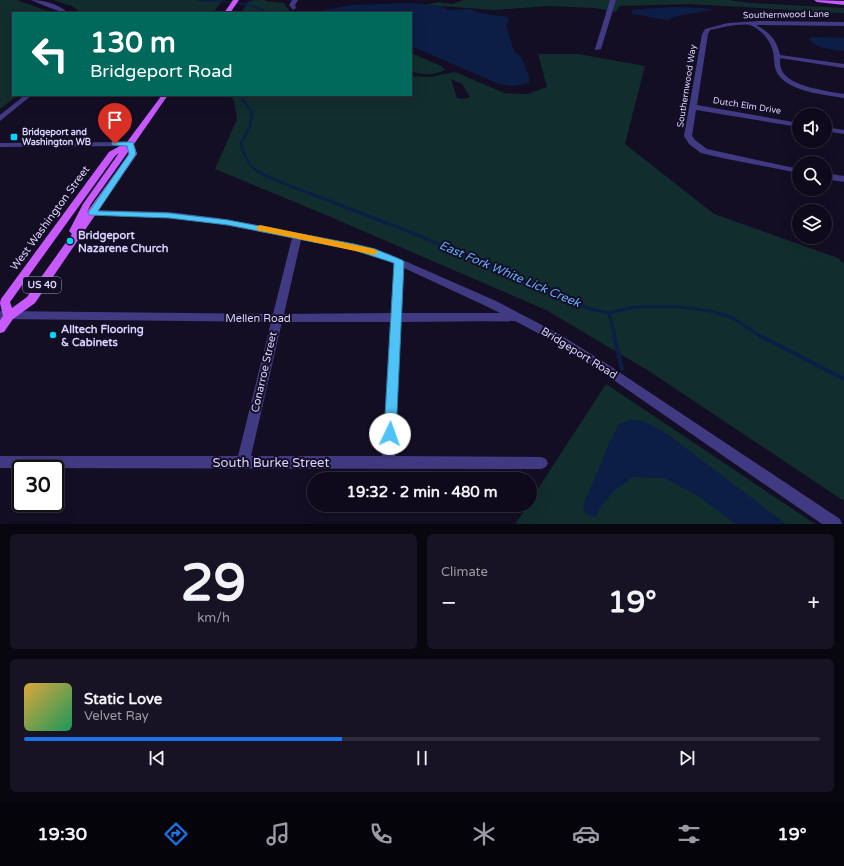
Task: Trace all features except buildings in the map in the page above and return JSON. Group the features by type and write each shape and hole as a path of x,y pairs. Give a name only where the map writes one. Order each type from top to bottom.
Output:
{"main road":[{"path":"228,11 236,0"},
{"path":"816,0 844,3"},
{"name":"West Washington Street","path":"0,329 5,316 5,302 112,154 130,144 164,96"},
{"path":"68,248 87,204 130,144"},
{"name":"West Washington Street","path":"5,316 31,300 133,154 130,144"}],"street":[{"path":"34,0 58,8 64,12"},
{"path":"293,8 292,5 295,0"},
{"path":"598,49 614,0"},
{"name":"Southernwood Lane","path":"728,25 797,22 844,24"},
{"path":"751,24 772,40 776,46 779,71 787,79 816,91 844,96"},
{"name":"Southernwood Way","path":"728,25 708,29 705,34 688,136 692,142 704,151 792,170"},
{"path":"777,56 844,66"},
{"path":"0,119 28,96"},
{"name":"Dutch Elm Drive","path":"692,107 792,124"},
{"path":"832,130 844,132"},
{"path":"0,139 23,145"},
{"path":"0,145 130,144"},
{"path":"832,177 844,179"},
{"name":"Bridgeport Road","path":"92,213 186,217 237,224 372,251 399,262 516,317 554,337 603,367 835,524"},
{"name":"Conarroe Street","path":"243,463 297,235"},
{"path":"388,463 399,262"},
{"name":"Mellen Road","path":"5,316 277,318 516,317"},
{"name":"South Burke Street","path":"0,462 541,463"}],"green space":[{"path":"0,0 17,0 50,12 12,12 12,96 17,96 0,109"},
{"path":"53,0 223,0 214,12 80,12 72,6"},
{"path":"252,0 266,0 265,1 284,3 290,12 242,12 248,2"},
{"path":"464,0 728,0 751,3 844,8 844,13 689,4 619,6 616,12 595,8 549,6 494,10 425,5 438,2 452,4"},
{"path":"412,53 441,66 445,70 437,73 419,74 412,71"},
{"path":"538,54 578,54 645,66 625,144 714,214 792,242 792,244 799,244 838,258 844,264 844,501 649,371 546,310 215,169 237,119 234,101 231,96 412,96 412,76 430,77 455,72 504,93 528,94 547,87","holes":["451,79 462,84 470,97 465,99 457,98"]},
{"path":"606,384 815,524 515,524 523,512 537,512 537,490"}],"water":[{"path":"408,3 441,6 448,10 470,9 480,13 507,17 509,20 506,26 514,51 521,57 530,79 529,83 512,86 499,84 412,46 412,12 314,12 351,5"},
{"path":"673,7 704,8 713,10 677,16 667,20 633,14 631,10"},
{"path":"813,37 844,38 844,51 820,47 809,39"},
{"path":"631,420 644,421 667,434 786,524 736,524 698,496 664,478 633,477 614,491 595,517 586,514 583,506 610,441 619,424"}],"waterway":[{"name":"East Fork White Lick Creek","path":"196,0 242,4 266,12"},
{"name":"East Fork White Lick Creek","path":"245,4 254,0"},
{"name":"East Fork White Lick Creek","path":"242,96 243,100 252,112 250,127 241,143 244,155 251,166 262,174 311,194"},
{"name":"East Fork White Lick Creek","path":"309,193 415,234 590,309 609,313"},
{"name":"East Fork White Lick Creek","path":"609,313 636,307 679,307 710,311 731,317 762,337"},
{"path":"609,313 615,337"},
{"path":"614,336 622,369"},
{"name":"East Fork White Lick Creek","path":"760,336 844,379"}],"slow traffic":[{"path":"260,228 374,252"}],"place":[{"name":"Bridgeport and Washington WB","path":"14,137"},
{"name":"Bridgeport Nazarene Church","path":"70,241"},
{"name":"Alltech Flooring & Cabinets","path":"53,335"}],"route":[{"path":"115,144 130,144 133,154 92,213 186,217 228,222 372,251 399,262 390,434"}]}
